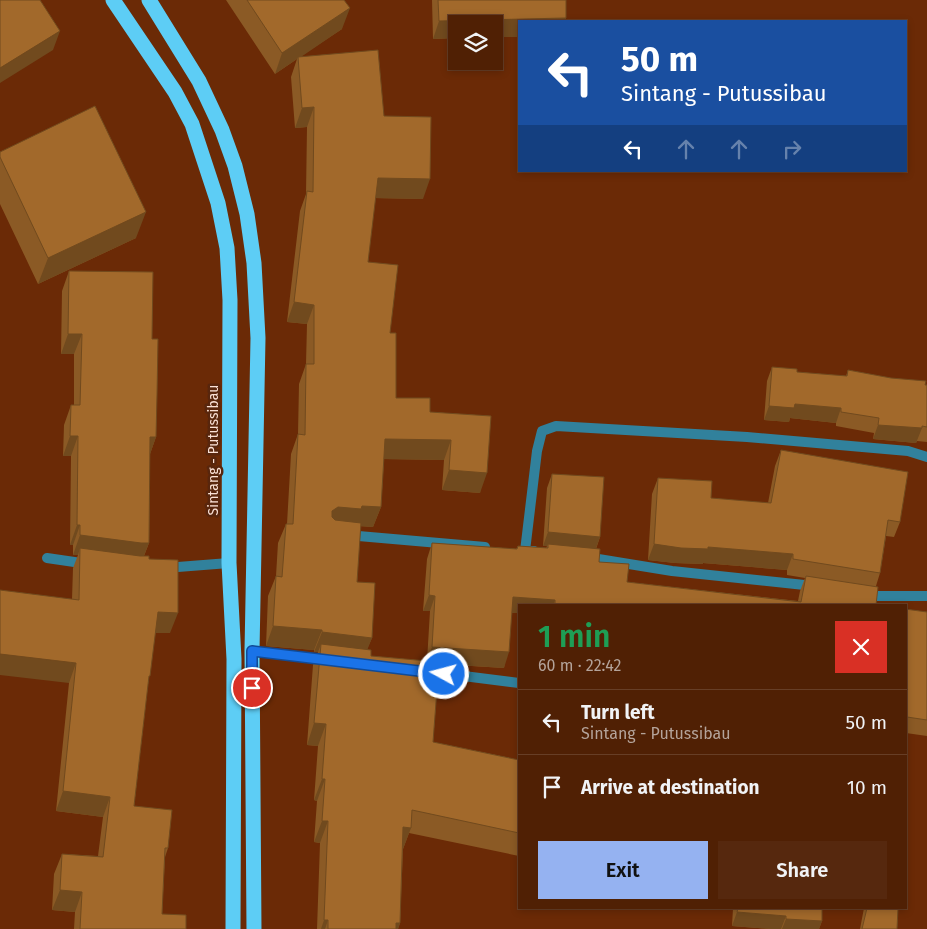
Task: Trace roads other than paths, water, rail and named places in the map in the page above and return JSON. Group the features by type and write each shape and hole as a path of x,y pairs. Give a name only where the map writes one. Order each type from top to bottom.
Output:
{"highway":[{"name":"Sintang - Putussibau","path":"113,0 175,92 192,124 218,203 227,248 230,300 229,563 234,659 233,929"},
{"path":"149,0 199,81 222,130 235,166 247,214 254,262 258,338 252,651 254,929"}],"street":[{"path":"544,552 521,550 542,431 556,426 747,437 908,452 927,457"},
{"path":"340,535 497,548"},
{"path":"579,556 672,571 826,588"},
{"path":"47,558 96,565"},
{"path":"153,569 229,563"},
{"path":"852,592 878,596 927,596"},
{"path":"252,651 338,661"},
{"path":"415,670 518,683"}]}
